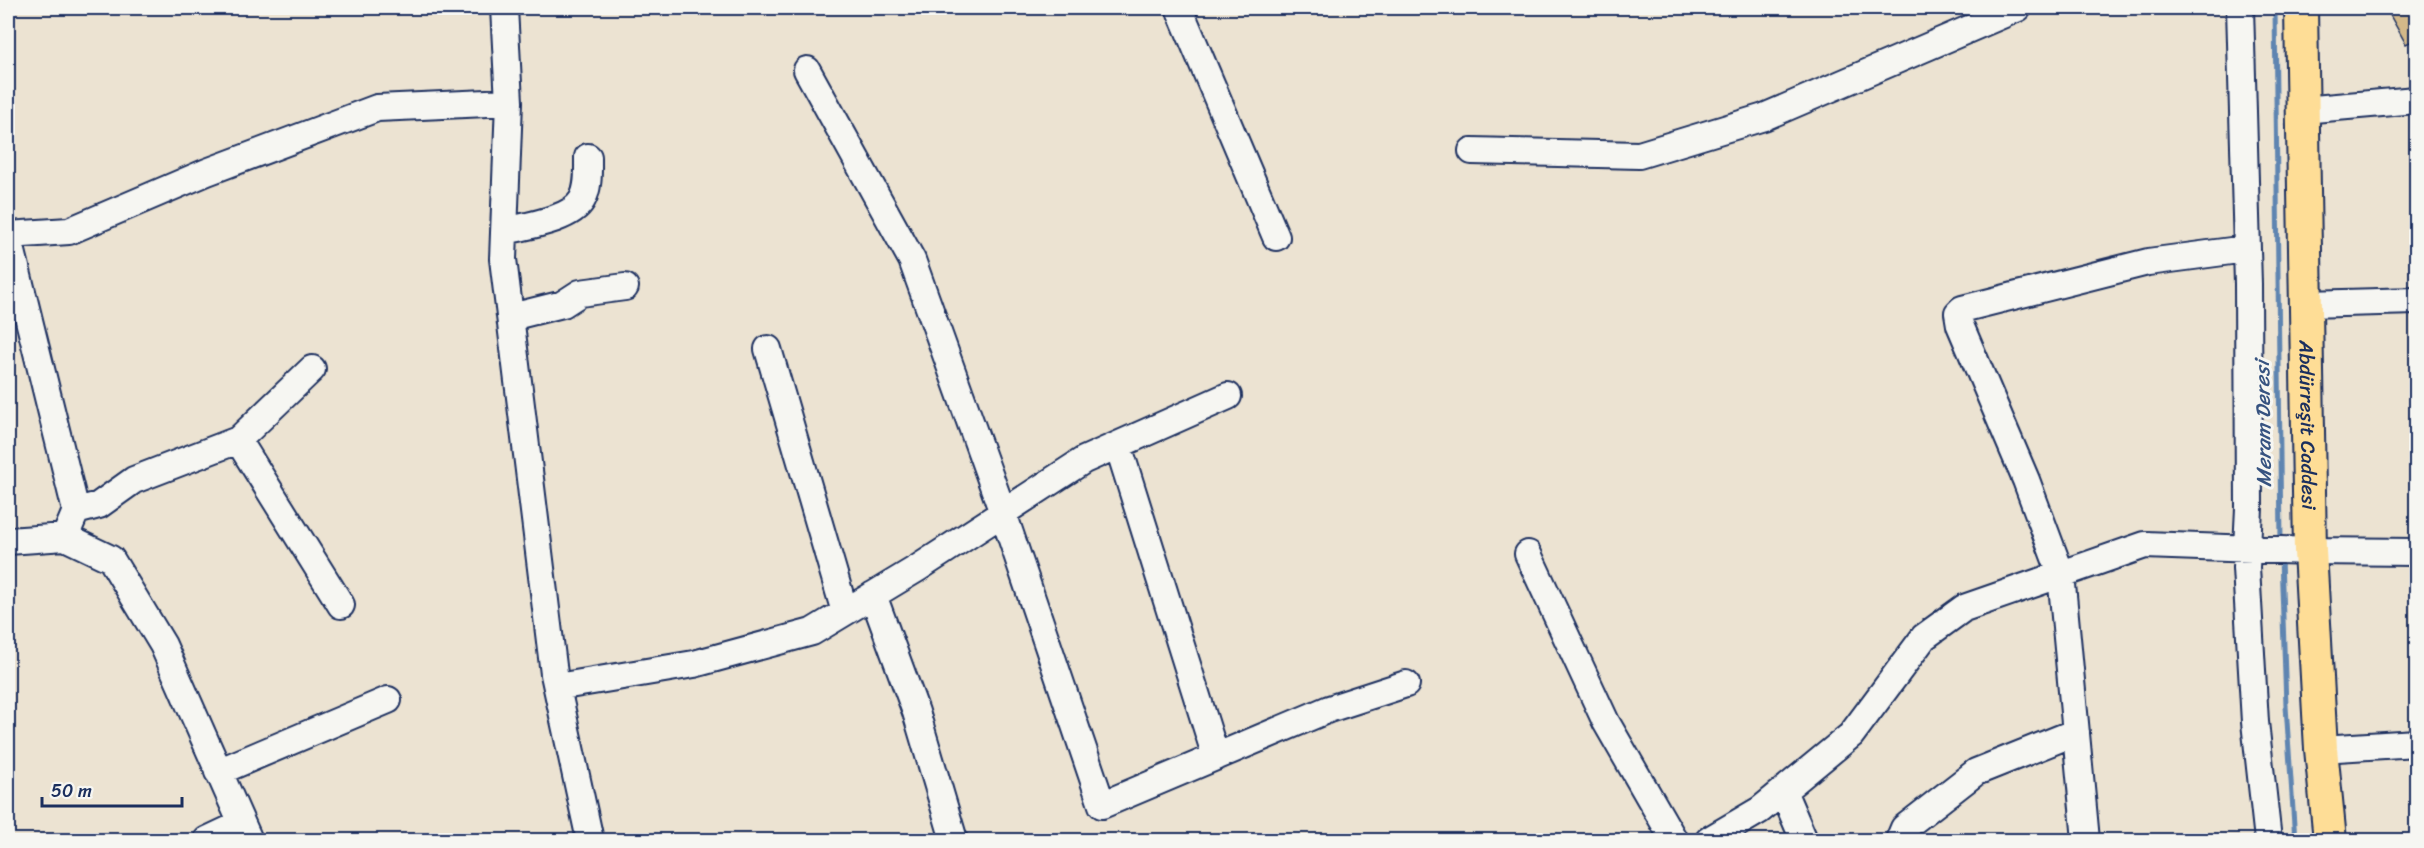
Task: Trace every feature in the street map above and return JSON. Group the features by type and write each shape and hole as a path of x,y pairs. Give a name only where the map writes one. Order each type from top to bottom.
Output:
{"main road":[{"name":"Abdürreşit Caddesi","path":"2301,8 2307,304 2303,551 2330,840"}],"street":[{"path":"504,8 509,102 503,259 557,687 590,840"},
{"path":"1179,8 1276,237"},
{"path":"1472,151 1639,155 1764,117 2018,8"},
{"path":"2240,8 2249,508 2257,548 2255,722 2268,840"},
{"path":"807,70 912,260 1003,513 1102,805 1329,709 1406,684"},
{"path":"2302,110 2416,100"},
{"path":"65,537 76,511 8,235 69,231 207,172 377,108 509,102"},
{"path":"505,231 560,217 582,202 586,190 588,157"},
{"path":"2086,840 2061,574 2026,480 1960,325 1958,313 1962,309 2148,262 2246,249"},
{"path":"511,317 563,304 580,293 625,288"},
{"path":"2307,304 2416,301"},
{"path":"768,349 845,612"},
{"path":"76,511 99,505 134,480 238,440 312,369"},
{"path":"557,687 694,664 812,632 1084,460 1228,396"},
{"path":"238,440 341,604"},
{"path":"1118,445 1216,757"},
{"path":"8,541 65,537 111,559 163,645 245,832 207,840"},
{"path":"1709,840 1760,810 1851,735 1924,637 1964,608 2145,545 2303,551 2416,552"},
{"path":"1528,554 1606,722 1674,840"},
{"path":"873,595 916,712 954,840"},
{"path":"218,772 388,700"},
{"path":"1899,840 1904,828 1976,772 2076,732"},
{"path":"2321,749 2416,743"},
{"path":"1783,791 1804,840"}],"building":[{"path":"2386,8 2416,8 2416,39 2406,44"}],"waterway":[{"name":"Meram Deresi","path":"2275,8 2281,543"},
{"name":"Meram Deresi","path":"2281,558 2286,706 2295,840"}]}
